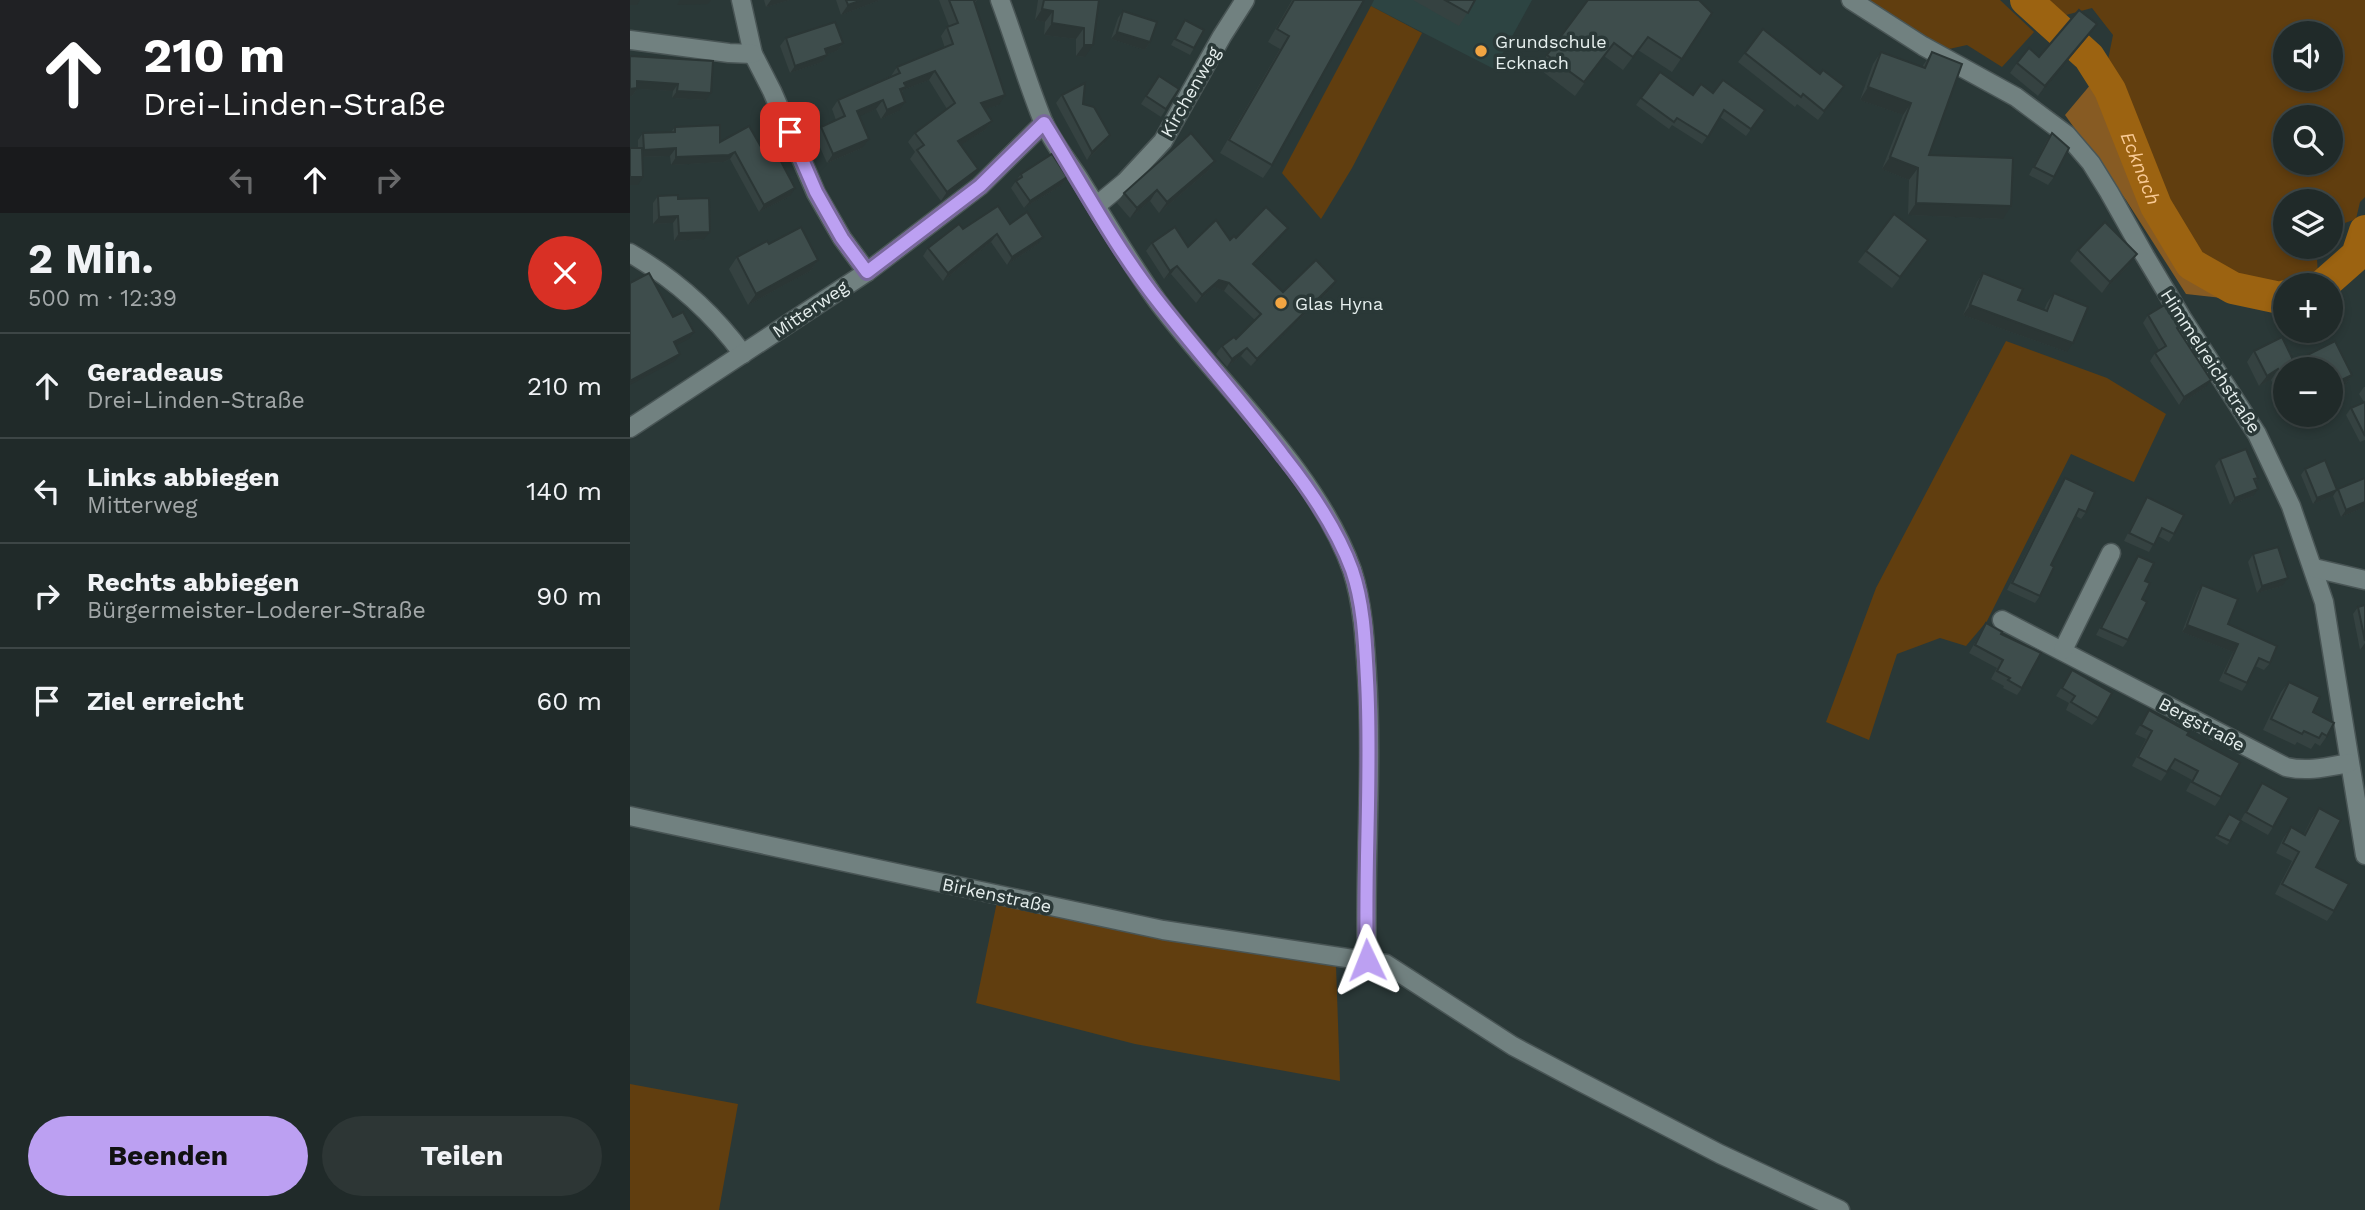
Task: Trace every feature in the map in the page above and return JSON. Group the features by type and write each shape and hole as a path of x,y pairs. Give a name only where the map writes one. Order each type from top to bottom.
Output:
{"street":[{"path":"741,0 753,54 816,192 842,238 867,272"},
{"path":"1000,0 1044,123 1127,257 1160,304 1255,418 1323,512 1352,570 1361,606 1370,737 1365,904 1367,960"},
{"name":"Kirchenweg","path":"1096,206 1125,182 1163,141 1245,0"},
{"name":"Himmelreichstraße","path":"1851,0 1923,46 2017,97 2067,135 2091,163 2182,318 2261,441 2291,506 2325,602 2365,855"},
{"path":"630,40 753,54"},
{"name":"Mitterweg","path":"630,428 867,272 980,186 1044,123"},
{"path":"630,253 670,278 701,304 723,326 743,354"},
{"path":"2063,649 2111,553"},
{"path":"2314,568 2365,580"},
{"name":"Bergstraße","path":"2002,620 2063,649 2218,734 2286,767 2299,770 2349,763"},
{"name":"Birkenstraße","path":"630,816 1163,930 1386,964 1513,1046 1649,1119 1840,1210"}],"shaded area":[{"name":"Grundschule Ecknach","path":"1374,0 1532,0 1494,69 1371,6"},
{"path":"1866,0 2000,0 2034,32 2002,67 1967,45 1949,49 1923,37"},
{"path":"2047,0 2365,0 2365,197 2360,202 2356,219 2343,224 2343,189 2273,189 2273,259 2317,259 2318,273 2273,273 2273,285 2266,286 2200,260 2168,208 2107,65 2113,35 2092,8 2066,15"},
{"path":"1371,6 1422,33 1352,168 1321,219 1282,173"},
{"path":"2107,65 2168,208 2200,260 2266,285 2273,284 2273,304 2186,294 2126,200 2065,115"},
{"path":"2006,341 2107,378 2166,414 2134,482 2071,454 1987,621 1966,646 1940,638 1897,654 1869,740 1826,722 1876,588"},
{"path":"997,902 1336,965 1340,1081 1135,1044 976,1003"},
{"path":"630,1084 738,1104 719,1210 630,1210"}],"building":[{"path":"846,0 862,0 848,5"},
{"path":"949,0 975,0 1005,95 981,103 992,121 958,141 978,169 947,192 917,150 924,145 915,133 955,103 935,71 904,83 906,87 900,89 905,102 887,110 883,100 857,111 869,139 833,154 821,127 845,116 838,100 900,73 897,67 953,44 947,27 958,23"},
{"path":"1044,0 1099,0 1093,45 1084,45 1084,28 1052,23 1053,11 1042,9"},
{"path":"1294,0 1364,0 1272,165 1229,140 1289,36 1277,29"},
{"path":"1445,0 1475,0 1468,13"},
{"path":"1588,0 1699,0 1712,13 1682,59 1648,37 1633,57 1614,43 1584,82 1547,55"},
{"path":"2079,10 2097,24 2045,86 2017,63 2029,48 2039,57"},
{"path":"1123,11 1157,22 1150,42 1117,32"},
{"path":"1185,20 1204,30 1194,48 1175,39"},
{"path":"835,22 843,43 825,49 827,55 795,66 786,38"},
{"path":"1763,29 1820,74 1823,70 1844,86 1824,111 1803,94 1801,97 1745,53"},
{"path":"1881,52 1925,68 1932,52 1962,64 1929,155 2013,158 2011,206 1916,203 1918,168 1890,157 1911,103 1868,87"},
{"path":"630,56 713,61 711,93 677,91 678,84 637,81 637,88 630,89"},
{"path":"1660,72 1693,95 1701,84 1713,93 1723,80 1765,110 1751,129 1724,110 1708,137 1677,118 1674,122 1641,98"},
{"path":"1159,76 1179,89 1166,109 1146,96"},
{"path":"1085,83 1083,104 1094,107 1110,135 1092,152 1062,95"},
{"path":"720,125 720,142 749,126 768,159 777,154 795,188 764,205 735,152 729,155 676,157 676,148 644,150 643,133 675,132 675,127"},
{"path":"1191,133 1215,161 1167,202 1157,190 1137,208 1124,193"},
{"path":"2052,133 2069,148 2054,177 2034,167"},
{"path":"630,148 642,148 643,177 630,177"},
{"path":"1052,154 1067,177 1030,201 1016,181 1022,177 1021,174"},
{"path":"678,195 678,199 709,198 710,232 679,233 678,216 659,217 658,196"},
{"path":"998,206 1010,224 1027,212 1043,237 1012,257 997,234 948,273 928,248 959,224 963,229"},
{"path":"1266,207 1288,228 1253,264 1283,292 1316,260 1336,281 1257,359 1247,348 1232,359 1222,346 1234,337 1236,339 1261,314 1229,283 1219,280 1202,295 1177,266 1170,271 1152,243 1175,227 1188,247 1216,220 1230,240 1234,236 1236,238"},
{"path":"1894,214 1928,240 1900,277 1866,251"},
{"path":"2105,222 2137,254 2110,282 2078,250"},
{"path":"801,227 818,260 756,294 737,257"},
{"path":"649,273 673,317 683,312 694,332 674,342 680,354 630,381 630,283"},
{"path":"1983,273 2023,289 2018,300 2047,311 2054,293 2088,307 2073,343 1970,305"},
{"path":"2168,303 2181,325 2177,328 2211,380 2184,397 2155,353 2166,346 2148,315"},
{"path":"2273,342 2285,343 2292,357 2273,357 2273,372 2267,376 2254,351"},
{"path":"2331,343 2336,343 2343,357 2304,357"},
{"path":"2343,357 2352,375 2343,379"},
{"path":"2365,402 2365,436 2351,408"},
{"path":"2246,449 2258,478 2254,479 2258,489 2235,498 2220,459"},
{"path":"2325,460 2337,490 2317,498 2305,469"},
{"path":"2065,478 2095,492 2086,512 2079,509 2051,565 2054,567 2040,596 2012,583"},
{"path":"2365,478 2365,502 2346,510 2338,489"},
{"path":"2147,497 2184,515 2174,534 2162,528 2154,545 2129,533"},
{"path":"2278,547 2288,578 2262,586 2253,554"},
{"path":"2138,556 2154,563 2145,581 2150,583 2142,599 2147,602 2128,640 2101,628"},
{"path":"2202,585 2238,599 2228,624 2277,646 2270,663 2259,658 2247,683 2225,673 2238,644 2187,625"},
{"path":"2365,605 2365,641 2358,607"},
{"path":"1986,623 2002,632 2001,634 2041,653 2022,688 1997,671 2003,660 1975,645"},
{"path":"2072,670 2112,693 2098,718 2071,702 2075,696 2062,688"},
{"path":"2289,682 2320,697 2313,712 2334,723 2327,736 2322,733 2319,738 2304,731 2302,734 2271,719"},
{"path":"2149,710 2189,732 2187,735 2240,763 2221,797 2192,782 2198,771 2175,759 2167,772 2138,757 2152,731 2141,725"},
{"path":"2262,783 2289,798 2273,827 2246,812"},
{"path":"2319,808 2341,820 2316,867 2349,884 2334,911 2282,884 2299,852 2283,843 2291,827 2305,835"},
{"path":"2229,814 2241,821 2230,841 2217,835"}],"waterway":[{"name":"Ecknach","path":"2026,0 2089,57 2110,90 2156,206 2191,264 2233,288 2273,297"},
{"name":"Ecknach","path":"2337,273 2357,255 2365,231"}],"place":[{"name":"Grundschule Ecknach","path":"1481,51"},
{"name":"Glas Hyna","path":"1281,303"}],"route":[{"path":"790,132 816,192 842,238 867,272 980,186 1044,123 1127,257 1160,304 1299,475 1339,541 1352,570 1361,606 1370,737 1365,904 1367,960"}]}
